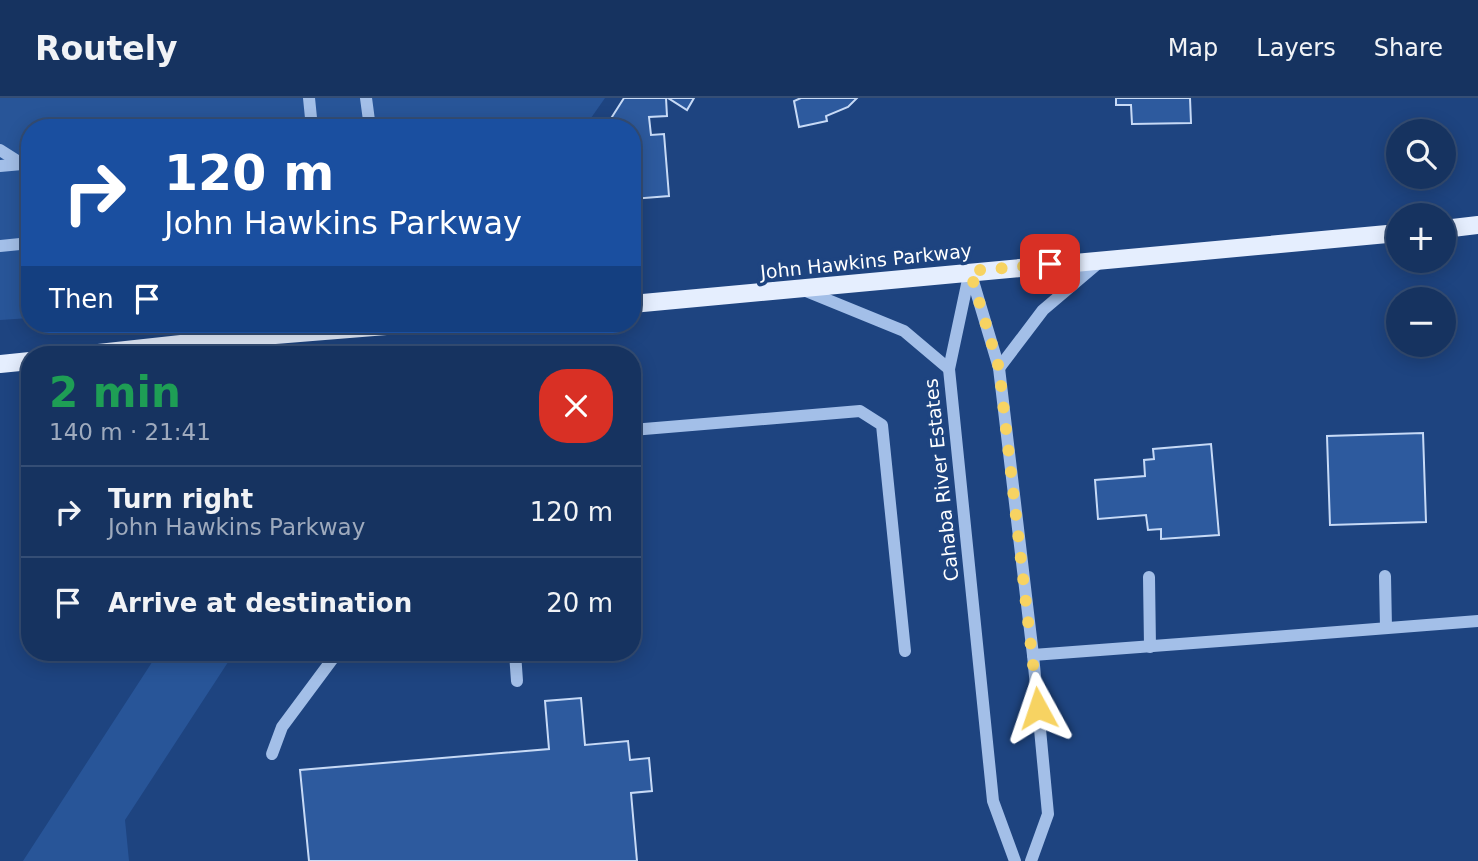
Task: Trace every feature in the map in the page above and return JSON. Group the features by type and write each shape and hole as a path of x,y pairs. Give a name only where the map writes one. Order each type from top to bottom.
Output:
{"main road":[{"path":"1456,228 1478,225"},
{"name":"John Hawkins Parkway","path":"641,303 1386,234"},
{"path":"136,346 218,333"},
{"path":"0,364 21,362"}],"street":[{"path":"309,98 311,119"},
{"path":"366,98 369,119"},
{"path":"0,150 21,163"},
{"path":"0,166 21,166"},
{"path":"0,246 21,244"},
{"path":"999,368 1043,310 1103,260"},
{"path":"970,271 999,368 1033,655 1048,814 1031,861"},
{"name":"Cahaba River Estates","path":"970,271 949,369 993,801 1015,861"},
{"path":"800,289 904,331 949,369"},
{"path":"641,429 860,411 882,425 905,651"},
{"path":"1385,576 1386,628"},
{"path":"1149,577 1150,647"},
{"path":"1033,655 1478,621"},
{"path":"272,754 282,727 331,661"},
{"path":"516,661 517,681"}],"shaded area":[{"path":"0,98 605,98 590,119 21,119 21,319 0,320"},
{"path":"153,661 229,661 125,820 129,861 23,861"}],"building":[{"path":"624,98 666,98 667,116 649,117 651,135 664,134 669,196 641,198 641,119 611,119"},
{"path":"668,98 694,98 687,110"},
{"path":"801,98 857,98 848,107 826,116 827,121 799,127 794,101"},
{"path":"1116,98 1190,98 1191,123 1132,124 1131,105 1116,105"},
{"path":"1423,433 1426,522 1330,525 1327,436"},
{"path":"1211,444 1219,535 1161,539 1161,529 1148,530 1146,515 1098,519 1095,480 1145,476 1144,460 1154,459 1153,449"},
{"path":"581,698 585,745 628,741 630,760 649,758 652,791 631,793 637,861 309,861 300,770 549,749 545,701"}],"route":[{"path":"1038,708 999,368 970,271 1050,264"}]}
